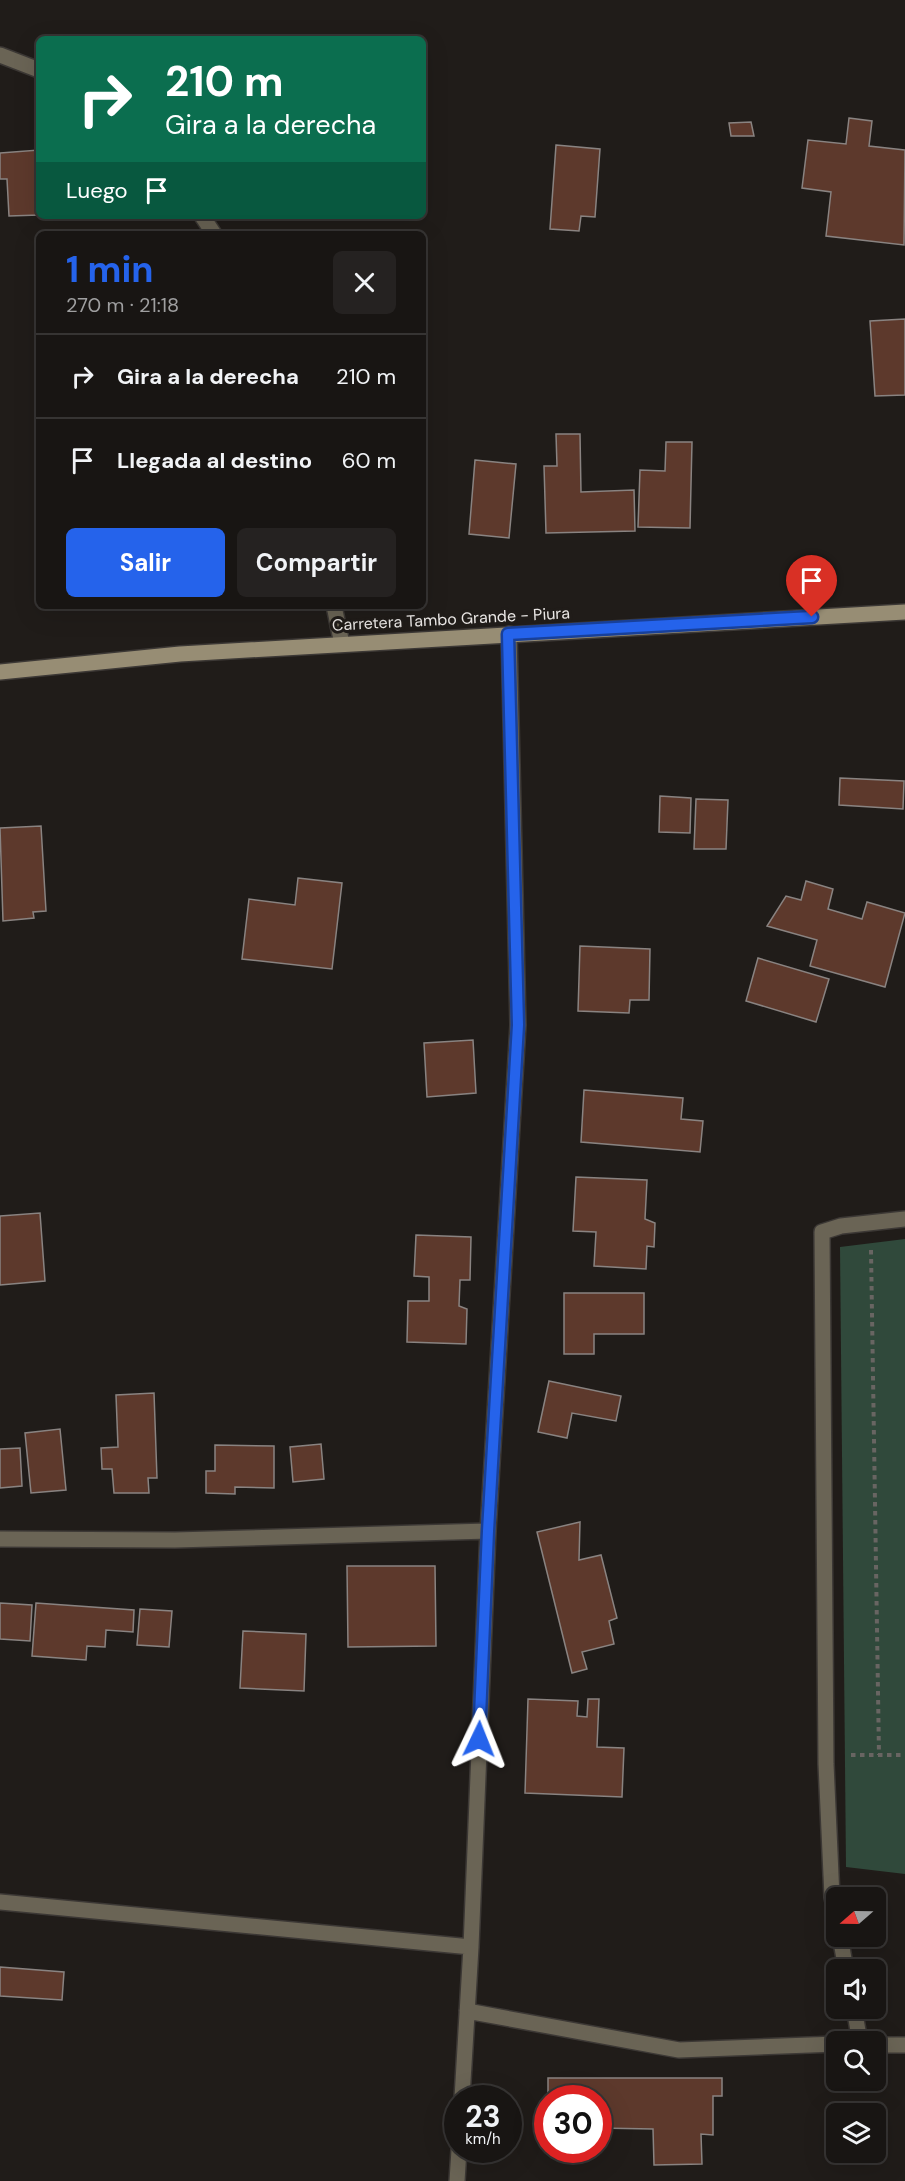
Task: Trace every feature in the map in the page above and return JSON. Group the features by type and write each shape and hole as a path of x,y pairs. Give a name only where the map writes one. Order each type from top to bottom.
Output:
{"main road":[{"name":"Carretera Tambo Grande - Piura","path":"0,672 180,654 905,612"}],"street":[{"path":"0,56 36,69"},
{"path":"335,609 342,644"},
{"path":"463,2085 471,1947 488,1531 518,1025 508,634"},
{"path":"832,1887 826,1756 822,1232 841,1226 905,1219"},
{"path":"0,1539 175,1540 488,1531"},
{"path":"0,1902 471,1947"},
{"path":"467,2011 679,2050 826,2044"},
{"path":"886,2044 905,2044"},
{"path":"457,2181 458,2163"}],"path":[{"path":"871,1250 879,1755"},
{"path":"826,1756 905,1755"}],"green space":[{"path":"905,1239 905,1874 846,1867 840,1247"}],"building":[{"path":"849,118 872,121 869,146 905,150 904,245 826,236 831,192 802,188 808,140 846,144"},
{"path":"751,122 754,136 731,136 729,123"},
{"path":"556,145 600,149 595,217 581,216 579,231 550,229"},
{"path":"36,150 36,215 9,216 7,179 0,179 0,153"},
{"path":"905,319 905,395 875,396 870,321"},
{"path":"556,434 580,434 581,492 634,490 635,531 546,533 544,466 557,466"},
{"path":"666,442 692,442 690,528 638,527 640,470 665,471"},
{"path":"475,460 516,464 509,538 469,534"},
{"path":"840,778 904,781 903,809 839,805"},
{"path":"660,796 691,798 690,833 659,832"},
{"path":"696,799 728,800 726,849 694,849"},
{"path":"41,826 46,911 33,912 34,918 3,921 0,828"},
{"path":"298,878 342,883 332,969 242,959 249,899 295,905"},
{"path":"806,881 833,889 828,909 862,919 867,902 905,913 885,987 810,966 817,940 767,926 786,896 801,900"},
{"path":"580,946 650,949 649,1000 630,1000 629,1013 578,1011"},
{"path":"758,958 829,979 816,1022 746,1001"},
{"path":"473,1040 476,1093 427,1097 424,1043"},
{"path":"584,1090 683,1098 681,1119 703,1121 700,1152 581,1142"},
{"path":"576,1177 647,1180 645,1219 655,1223 654,1247 647,1246 646,1269 594,1266 596,1232 573,1231"},
{"path":"40,1213 45,1281 0,1285 0,1216"},
{"path":"416,1235 471,1237 470,1280 460,1280 459,1306 467,1309 466,1344 407,1342 408,1301 429,1301 429,1277 414,1276"},
{"path":"564,1293 644,1293 644,1334 594,1334 594,1354 564,1354"},
{"path":"549,1381 621,1396 616,1421 572,1413 567,1438 538,1432"},
{"path":"154,1393 157,1478 148,1478 149,1493 114,1493 112,1469 102,1469 101,1448 118,1447 116,1395"},
{"path":"60,1429 66,1490 31,1493 25,1433"},
{"path":"321,1444 324,1479 293,1482 290,1447"},
{"path":"215,1445 274,1446 274,1488 235,1487 235,1494 206,1493 206,1471 215,1471"},
{"path":"20,1448 22,1486 0,1488 0,1449"},
{"path":"580,1522 579,1560 601,1555 617,1618 609,1621 614,1644 582,1652 587,1669 572,1673 537,1532"},
{"path":"347,1566 435,1566 436,1646 348,1647"},
{"path":"0,1603 32,1605 30,1641 0,1639"},
{"path":"36,1603 134,1610 133,1632 106,1630 105,1647 87,1646 86,1660 32,1656"},
{"path":"140,1609 172,1611 169,1647 137,1645"},
{"path":"243,1631 306,1634 304,1691 240,1688"},
{"path":"528,1699 578,1701 577,1716 587,1717 588,1699 599,1699 597,1747 624,1748 622,1797 525,1793"},
{"path":"0,1967 64,1972 62,2000 0,1996"},
{"path":"548,2078 722,2078 722,2096 713,2096 713,2135 701,2134 702,2164 654,2165 653,2129 612,2128 612,2085 548,2085"}],"route":[{"path":"479,1739 488,1531 518,1025 508,634 812,617"}]}
